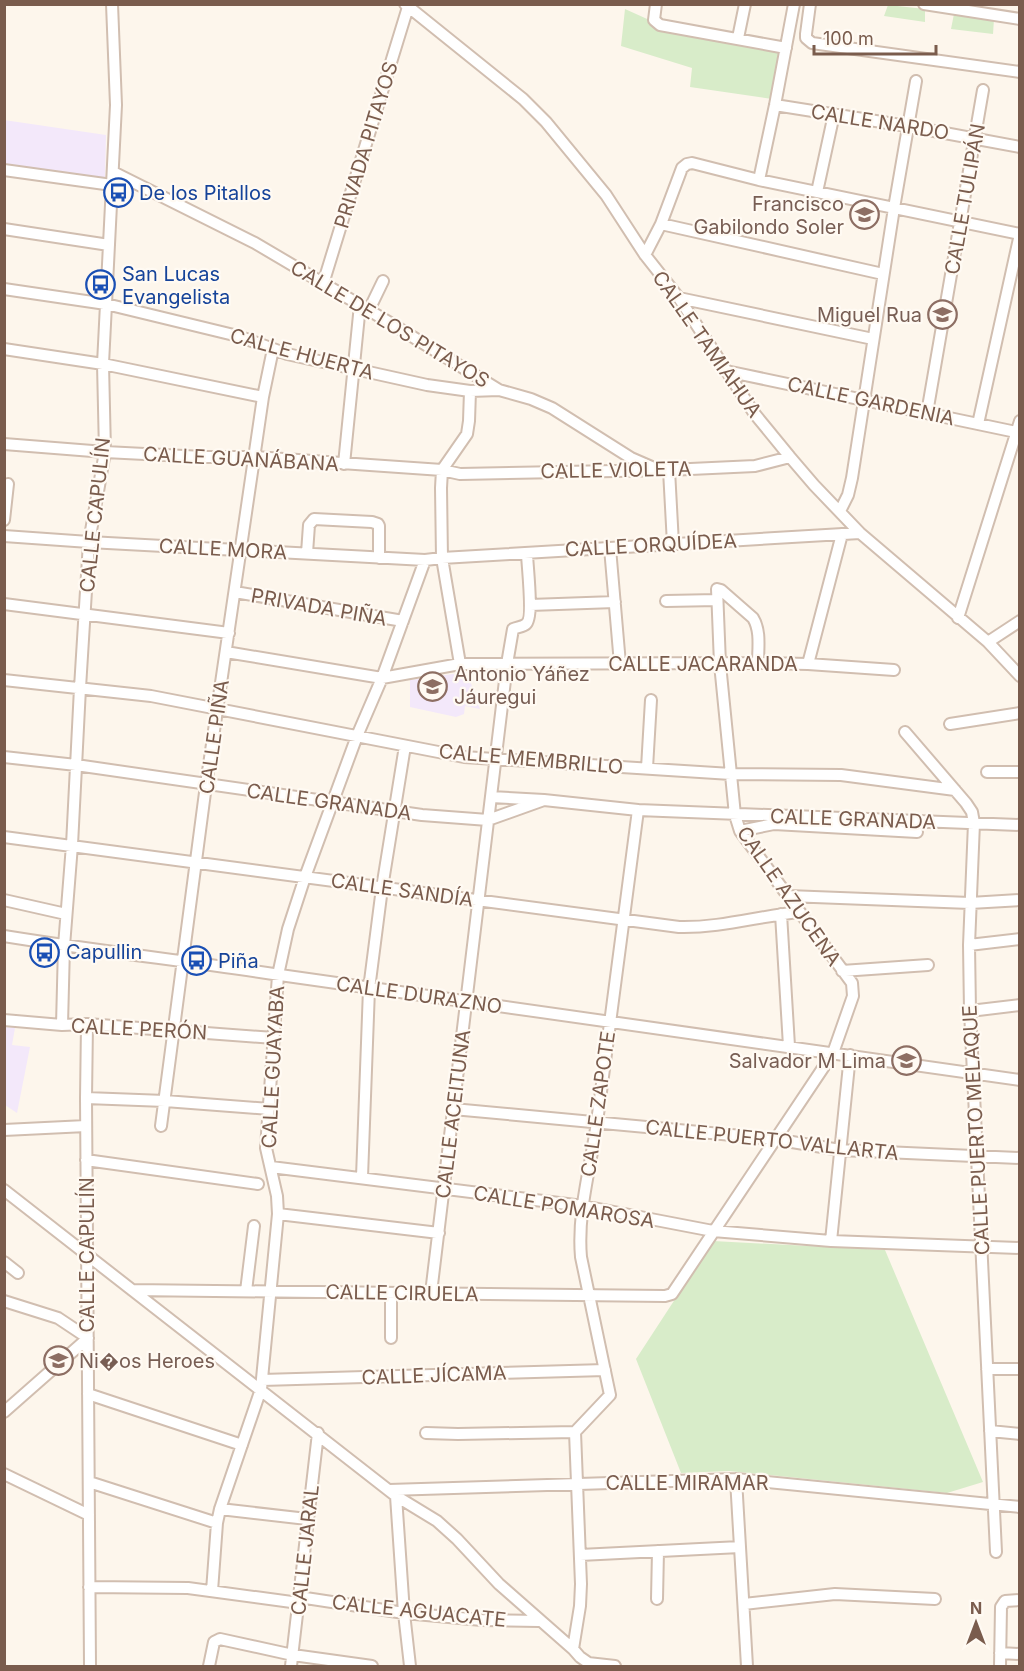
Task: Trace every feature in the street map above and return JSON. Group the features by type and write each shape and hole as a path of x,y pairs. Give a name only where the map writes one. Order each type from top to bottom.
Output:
{"street":[{"name":"CALLE CAPULÍN","path":"62,1025 64,946 90,542 105,452 104,364 116,105 112,4"},
{"path":"656,4 654,17 656,23 660,25 786,48"},
{"path":"738,38 745,4"},
{"path":"759,180 794,4"},
{"path":"810,4 806,34 812,43 1020,72"},
{"path":"924,4 1020,19"},
{"name":"CALLE TAMIAHUA","path":"406,6 523,99 546,122 606,195 645,255 679,298 754,413 790,457 860,533 988,642 1020,676"},
{"name":"PRIVADA PITAYOS","path":"323,284 406,6"},
{"path":"840,511 848,495 852,478 883,274 916,81"},
{"name":"CALLE TULIPÁN","path":"927,413 983,90"},
{"name":"CALLE NARDO","path":"775,105 1020,147"},
{"path":"817,192 834,114"},
{"path":"645,255 662,224 682,168 687,164 696,164 759,180 1020,234 978,424"},
{"path":"4,170 112,185"},
{"name":"CALLE DE LOS PITAYOS","path":"112,172 255,243 499,390 552,408 631,458 654,468 669,470"},
{"path":"662,224 883,274"},
{"path":"4,230 109,245"},
{"path":"344,464 354,369 365,308 382,281"},
{"name":"CALLE HUERTA","path":"4,289 106,304 238,336 287,354 427,385 470,391 499,390"},
{"path":"679,298 873,339"},
{"path":"4,349 104,364 263,397"},
{"name":"CALLE PIÑA","path":"161,1126 206,785 263,397 273,349"},
{"name":"CALLE GARDENIA","path":"726,371 978,424 1018,426"},
{"path":"460,664 442,558 442,470 469,428 470,391"},
{"path":"958,618 1018,426"},
{"name":"CALLE GUANÁBANA","path":"4,444 105,452 255,457 442,470"},
{"name":"CALLE VIOLETA","path":"442,470 460,474 669,470 755,466 790,457"},
{"path":"669,470 673,544"},
{"path":"4,520 8,483"},
{"path":"307,553 309,525 317,518 378,524 378,558"},
{"name":"CALLE ORQUÍDEA","path":"442,558 860,533"},
{"path":"808,664 842,534"},
{"name":"CALLE MORA","path":"4,536 378,558 425,560 442,558"},
{"path":"610,548 620,664"},
{"path":"527,553 530,605 615,602"},
{"name":"CALLE GUAYABA","path":"212,1591 220,1509 261,1385 278,1214 277,1196 266,1148 278,975 288,929 305,877 425,560"},
{"path":"666,601 717,595 721,590 756,623 758,663"},
{"name":"PRIVADA PIÑA","path":"235,592 403,621"},
{"name":"CALLE AZUCENA","path":"672,1294 833,1053 853,996 852,983 740,831 735,815 720,664 717,595"},
{"path":"4,604 229,633"},
{"name":"CALLE ACEITUNA","path":"431,1293 507,664 512,632 515,627 528,623 530,605"},
{"path":"988,642 1020,621"},
{"name":"CALLE JACARANDA","path":"226,652 382,678 460,664 758,663 894,670"},
{"name":"CALLE MEMBRILLO","path":"4,680 151,696 464,757 731,774 841,775 955,790"},
{"path":"648,768 651,700"},
{"path":"950,724 1020,712"},
{"name":"CALLE PUERTO MELAQUE","path":"905,732 966,803 972,812 974,823 969,945 970,1011 996,1552"},
{"path":"362,1177 369,989 382,888 405,746"},
{"name":"CALLE GRANADA","path":"4,758 76,765 422,815 488,820 544,800"},
{"path":"987,772 1020,772"},
{"name":"CALLE GRANADA","path":"491,797 638,810 1020,825"},
{"name":"CALLE ZAPOTE","path":"575,1432 610,1395 581,1257 579,1237 597,1123 638,810"},
{"path":"740,831 774,824 917,832"},
{"name":"CALLE SANDÍA","path":"4,837 679,927 705,928 800,912"},
{"path":"788,896 970,903 1020,900"},
{"path":"4,900 66,914"},
{"path":"781,914 789,1046"},
{"name":"CALLE DURAZNO","path":"4,936 1020,1080"},
{"path":"969,945 1020,939"},
{"path":"842,971 927,965"},
{"path":"970,1011 1020,1005"},
{"name":"CALLE PERÓN","path":"4,1020 274,1038"},
{"name":"CALLE CAPULÍN","path":"87,1024 90,1666"},
{"path":"831,1241 850,1055"},
{"path":"86,1098 268,1109"},
{"path":"453,1109 597,1123"},
{"name":"CALLE PUERTO VALLARTA","path":"597,1123 774,1139 840,1150 1020,1158"},
{"path":"4,1130 86,1126"},
{"path":"86,1160 258,1184"},
{"name":"CALLE POMAROSA","path":"271,1167 583,1206 713,1232 831,1241 1020,1248"},
{"path":"4,1190 87,1256 261,1385 393,1493 437,1521 499,1584 573,1649 580,1658 590,1665 615,1666"},
{"path":"278,1214 438,1233"},
{"path":"246,1291 254,1227"},
{"path":"4,1262 18,1273"},
{"name":"CALLE CIRUELA","path":"132,1290 665,1296 672,1294"},
{"path":"391,1293 391,1338"},
{"path":"4,1301 58,1318 88,1338 4,1412"},
{"path":"987,1368 1020,1369"},
{"name":"CALLE JÍCAMA","path":"261,1385 605,1370"},
{"path":"88,1394 242,1445"},
{"path":"990,1431 1020,1434"},
{"path":"426,1432 458,1434 575,1432 580,1606 573,1649"},
{"name":"CALLE JARAL","path":"291,1666 318,1433"},
{"path":"4,1474 89,1515"},
{"path":"736,1479 747,1666"},
{"name":"CALLE MIRAMAR","path":"393,1493 736,1479 1020,1507"},
{"path":"89,1482 217,1523"},
{"path":"393,1493 410,1666"},
{"path":"220,1509 308,1519"},
{"path":"580,1555 740,1547"},
{"path":"657,1599 658,1551"},
{"name":"CALLE AGUACATE","path":"89,1587 188,1588 404,1613 482,1620 539,1621"},
{"path":"744,1604 835,1594 935,1599"},
{"path":"1000,1666 1001,1607 1005,1601 1020,1600"},
{"path":"209,1666 216,1640 293,1655 372,1666"},
{"path":"1000,1653 1020,1654"}],"shaded area":[{"path":"4,120 106,135 105,179 5,164"},
{"path":"467,672 480,709 465,706 464,714 456,717 410,707 410,680"},
{"path":"5,1027 15,1028 12,1045 30,1047 17,1113 5,1105"}],"green space":[{"path":"888,5 925,9 925,22 884,16"},
{"path":"625,9 656,23 786,48 772,99 690,87 692,68 621,46"},
{"path":"954,14 994,19 993,34 951,29"},
{"path":"713,1241 885,1250 983,1482 947,1493 729,1471 681,1473 636,1359"}],"place":[{"name":"De los Pitallos","path":"118,193"},
{"name":"Francisco Gabilondo Soler","path":"865,215"},
{"name":"San Lucas Evangelista","path":"101,285"},
{"name":"Miguel Rua","path":"943,315"},
{"name":"Antonio Yáñez Jáuregui","path":"433,686"},
{"name":"Capullin","path":"45,952"},
{"name":"Piña","path":"197,961"},
{"name":"Salvador M Lima","path":"907,1061"},
{"name":"Ni�os Heroes","path":"58,1361"}]}
